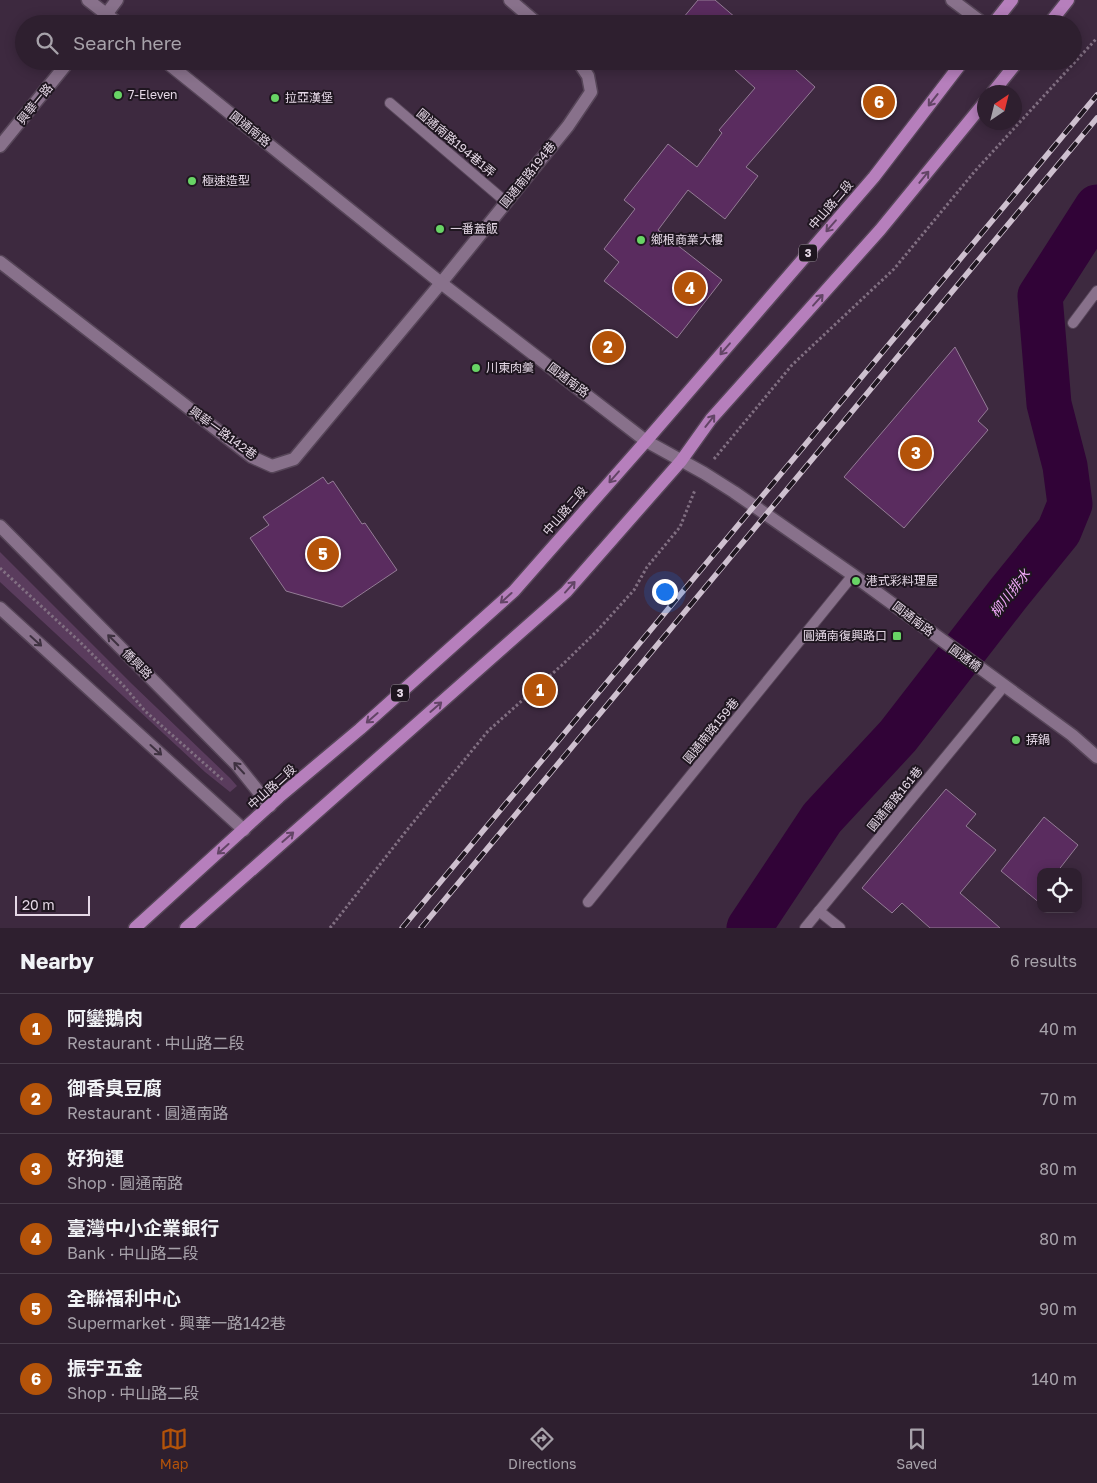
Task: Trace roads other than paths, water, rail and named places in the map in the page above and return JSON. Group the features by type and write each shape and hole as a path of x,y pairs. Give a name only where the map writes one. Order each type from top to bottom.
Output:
{"main road":[{"path":"1000,15 1012,0"},
{"path":"1056,15 1068,0"},
{"name":"中山路二段","path":"135,928 514,591 874,176 956,70"},
{"path":"999,85 1011,70"},
{"path":"186,928 566,592 681,461 711,420 880,230 977,111"}],"street":[{"path":"88,0 100,15"},
{"path":"106,15 118,0"},
{"path":"510,0 528,15"},
{"path":"952,0 972,15"},
{"name":"興華一路","path":"0,146 62,70"},
{"name":"圓通南路","path":"177,70 441,282 646,441 734,492 853,575 939,639"},
{"name":"圓通南路194巷","path":"441,282 568,126 591,92 588,76 584,70"},
{"name":"興華一路142巷","path":"0,262 252,457 272,466 294,458 441,282"},
{"name":"僑興路","path":"0,526 237,765 270,806"},
{"path":"0,608 244,830"},
{"name":"圓通橋","path":"939,639 1004,686"},
{"path":"1004,686 1072,735 1097,756"}],"lane":[{"name":"圓通南路194巷1弄","path":"390,103 506,202"},
{"path":"1073,323 1097,291"},
{"name":"圓通南路159巷","path":"588,902 853,575"},
{"name":"圓通南路161巷","path":"805,928 1004,686"},
{"path":"819,910 840,928"}],"waterway":[{"name":"柳川排水","path":"749,928 822,818 898,736 1059,531 1070,504 1065,466 1049,404 1040,296 1097,207"}],"railway":[{"path":"402,928 1097,95"},
{"path":"421,928 1097,118"}],"place":[{"name":"7-Eleven","path":"118,95"},
{"name":"拉亞漢堡","path":"275,98"},
{"name":"振宇五金","path":"879,102"},
{"name":"極速造型","path":"192,181"},
{"name":"一番蓋飯","path":"440,229"},
{"name":"鄉根商業大樓","path":"641,240"},
{"name":"臺灣中小企業銀行","path":"690,288"},
{"name":"御香臭豆腐","path":"608,347"},
{"name":"川東肉羹","path":"476,368"},
{"name":"好狗運","path":"916,453"},
{"name":"全聯福利中心","path":"323,554"},
{"name":"港式彩料理屋","path":"856,581"},
{"name":"圓通南復興路口","path":"897,636"},
{"name":"阿鑾鵝肉","path":"540,690"},
{"name":"挵鍋","path":"1016,740"}]}
